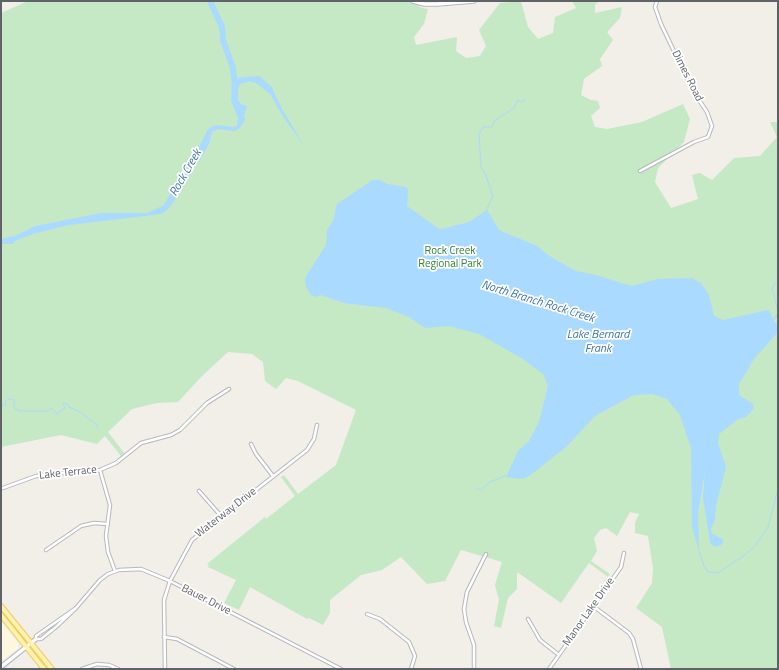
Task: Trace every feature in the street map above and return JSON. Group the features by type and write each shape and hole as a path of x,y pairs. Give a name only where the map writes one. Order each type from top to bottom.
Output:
{"main road":[{"path":"1,606 52,669"},
{"path":"1,615 44,669"}],"street":[{"path":"414,1 424,4 474,1"},
{"name":"Dimes Road","path":"640,171 694,142 708,137 711,132 710,120 693,91 661,24 655,7 657,1"},
{"name":"Lake Terrace","path":"3,488 25,479 46,474 81,474 100,470 116,463 141,443 165,437 180,430 207,402 229,389"},
{"name":"Waterway Drive","path":"165,669 164,600 170,581 192,540 307,450 314,439 317,425"},
{"path":"251,444 256,454 273,476"},
{"path":"100,470 110,505 106,536 108,552 115,571"},
{"path":"199,491 221,516"},
{"path":"46,550 82,526 94,523 108,524"},
{"name":"Manor Lake Drive","path":"549,669 621,567 624,553"},
{"path":"474,669 474,645 466,622 464,609 467,592 486,554"},
{"name":"Bauer Drive","path":"36,637 42,638 76,608 100,580 115,571 128,568 141,569 170,581 341,669"},
{"path":"593,606 629,633 633,639 641,669"},
{"name":"Bauer Drive","path":"1,667 31,643 36,637 76,608"},
{"path":"367,614 380,619 409,642 415,656 411,669"},
{"path":"528,619 540,640 558,655"},
{"path":"164,637 177,640 234,669"},
{"path":"82,669 97,664 109,665 118,669"}],"shaded area":[{"path":"1,622 18,643 18,648 1,661"}],"green space":[{"name":"Rock Creek Regional Park","path":"28,1 410,1 422,8 428,9 424,24 414,37 416,45 457,37 456,51 466,58 480,56 486,46 479,30 500,3 521,1 528,27 538,39 553,33 555,17 576,8 572,1 599,1 595,5 595,13 622,7 620,18 607,32 613,40 600,59 602,66 584,79 581,95 591,100 598,101 600,108 591,116 595,127 607,129 642,122 683,104 690,119 684,142 658,168 655,182 671,208 698,199 692,175 700,173 712,180 734,158 760,156 777,137 770,122 778,122 778,669 671,669 662,627 636,608 652,583 653,568 648,536 635,533 635,523 639,514 630,512 617,536 606,528 600,530 594,538 597,551 591,561 610,574 608,577 589,563 561,603 517,572 517,589 508,598 501,628 494,626 499,600 495,585 502,562 461,550 445,581 427,584 401,557 382,570 361,575 330,600 330,613 323,625 309,618 307,619 250,587 239,610 224,603 236,580 208,567 209,565 207,564 265,517 266,519 295,496 281,477 284,475 298,494 336,465 356,410 298,381 286,378 276,389 265,381 263,362 252,354 228,352 202,376 178,402 157,403 132,409 108,432 125,454 121,456 105,436 97,444 61,435 1,447 1,13"}],"water":[{"path":"259,76 271,86 282,109 305,147 282,115 270,94 256,83 250,81 240,84 238,89 238,100 241,104 247,106 244,116 245,120 238,130 233,131 218,129 212,132 209,144 201,158 189,173 179,194 169,208 162,214 69,225 33,234 15,241 13,244 1,244 1,239 15,236 35,226 101,213 147,213 164,205 183,171 195,155 208,129 217,125 237,126 238,118 231,101 232,80 237,78"},
{"name":"Lake Bernard Frank","path":"373,180 380,180 387,184 406,187 408,189 407,206 438,228 442,229 469,222 487,210 499,230 537,246 548,255 575,271 592,274 632,286 658,279 692,278 701,283 709,295 714,316 723,320 768,310 773,319 778,313 774,321 777,325 777,333 754,359 739,384 739,395 753,404 754,408 746,417 738,419 719,434 718,443 726,467 716,506 715,519 711,529 712,534 723,539 721,545 714,547 710,542 703,498 705,471 698,512 699,551 692,527 691,448 680,415 667,399 652,394 634,395 595,416 567,446 532,474 525,478 519,479 506,477 518,451 529,441 539,422 548,386 543,374 523,359 479,334 449,326 425,328 409,317 386,308 344,303 320,295 316,297 311,295 306,287 305,278 326,245 327,230 333,221 337,204"}],"waterway":[{"name":"Rock Creek","path":"210,1 222,27 223,40 233,68 235,86"},
{"path":"486,211 493,196 481,167 479,134 483,127 492,127 494,121 514,108 518,100 521,102 526,99"},
{"path":"778,283 775,283 772,289 778,310"},
{"path":"776,317 778,312"},
{"path":"1,405 6,405 5,402 8,399 14,400 14,408 20,411 47,411 52,408 57,414 65,408 63,404 66,403 69,407 80,412 97,425 98,428"},
{"path":"477,489 481,490 490,482 505,476"},
{"name":"North Branch Rock Creek","path":"699,551 704,566 708,572 718,573 746,554 755,546 768,527 778,489"}]}
